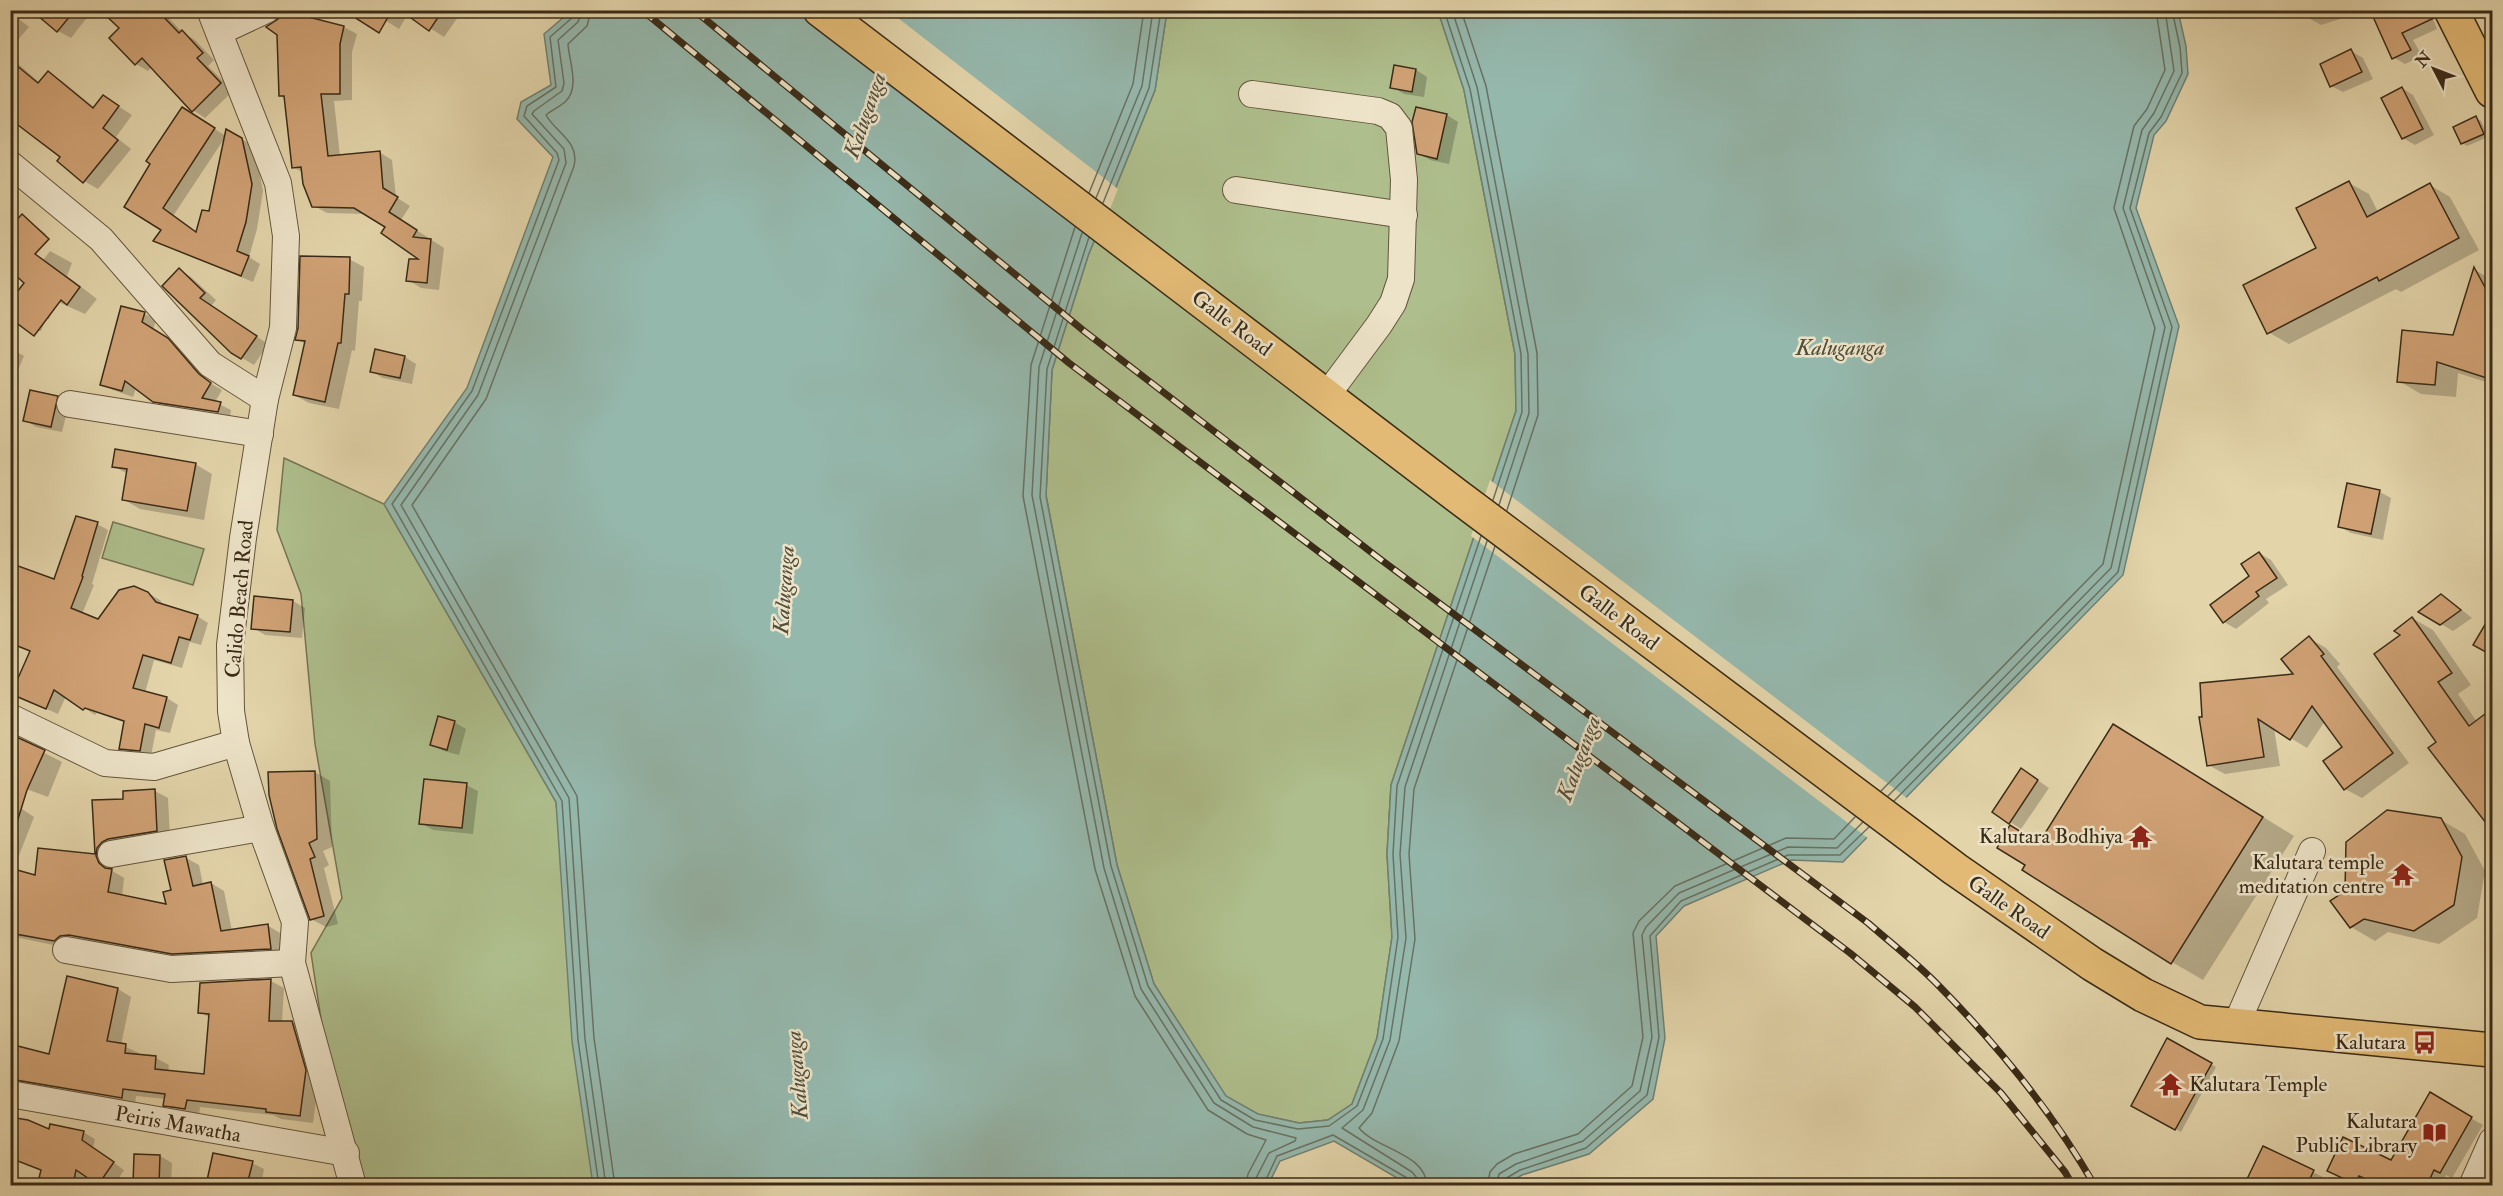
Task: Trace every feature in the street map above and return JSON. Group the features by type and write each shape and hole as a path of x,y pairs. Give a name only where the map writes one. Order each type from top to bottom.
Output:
{"main road":[{"name":"Galle Road","path":"820,10 1130,244 1456,495 1955,869 2092,964 2143,995 2200,1022 2493,1050"},
{"path":"2451,10 2493,91"}],"street":[{"path":"214,21 266,10"},
{"name":"Calido Beach Road","path":"214,21 278,183 286,236 283,328 265,399 243,538 230,645 231,711 236,743 261,828 295,922 292,963 353,1185"},
{"path":"1252,94 1378,111 1390,116 1399,128 1404,180 1401,279 1393,303 1327,395"},
{"path":"10,164 101,239 210,364 265,399"},
{"path":"1236,190 1404,215"},
{"path":"70,404 260,434"},
{"path":"10,717 105,763 154,767 236,743"},
{"path":"111,854 261,828"},
{"path":"2236,1025 2312,851"},
{"path":"66,950 171,969 292,963"},
{"name":"Peiris Mawatha","path":"10,1094 346,1153"},
{"path":"2472,1185 2493,1141"}],"green space":[{"path":"1167,11 1438,11 1464,90 1515,354 1516,411 1391,785 1387,854 1392,937 1377,1038 1352,1104 1328,1120 1299,1123 1257,1114 1225,1096 1154,984 1117,865 1046,495 1052,370 1088,256 1155,90"},
{"path":"284,458 384,504 556,802 597,1185 360,1185 324,1039 311,953 342,898 315,744 301,594 277,530"},
{"path":"113,522 204,549 193,585 102,558"}],"water":[{"name":"Kaluganga","path":"571,11 1167,11 1155,90 1088,256 1052,370 1046,496 1117,865 1154,984 1226,1096 1258,1114 1299,1123 1328,1120 1352,1104 1377,1038 1392,937 1387,854 1391,785 1516,411 1515,354 1464,90 1438,11 2178,11 2186,46 2188,74 2166,121 2154,135 2136,208 2179,326 2123,575 1843,862 1791,860 1684,906 1656,936 1665,1038 1653,1099 1589,1154 1522,1175 1505,1185 1409,1185 1334,1141 1280,1161 1268,1185 593,1185 572,1041 556,802 384,504 467,388 553,157 517,119 521,102 551,85 544,34"}],"pier":[{"path":"803,11 889,11 1118,189 1098,239"},
{"path":"1490,480 1908,799 1869,839 1471,536"}],"building":[{"path":"31,10 75,10 57,32"},
{"path":"100,10 157,10 179,33 182,30 203,53 197,58 221,83 192,112 142,58 135,65 109,38 119,28"},
{"path":"281,10 344,26 340,44 340,94 321,94 328,156 380,151 383,188 398,197 389,212 417,230 413,237 431,239 427,283 406,281 409,259 418,259 381,233 385,227 354,208 312,207 303,184 301,167 292,168 284,96 279,96 277,35 266,27 278,19"},
{"path":"343,10 392,10 379,33"},
{"path":"400,10 443,10 429,31"},
{"path":"2370,10 2433,10 2434,18 2402,33 2411,50 2392,59"},
{"path":"2351,49 2362,72 2330,87 2320,64"},
{"path":"10,60 38,83 48,71 93,108 103,95 119,106 103,128 118,140 83,183 57,161 60,157 10,119"},
{"path":"1394,65 1416,69 1412,92 1390,88"},
{"path":"2402,87 2423,129 2402,139 2381,98"},
{"path":"182,107 215,128 163,208 196,232 202,210 209,211 226,129 242,138 252,184 246,222 237,251 249,256 241,276 153,241 161,230 124,207 150,164 146,161"},
{"path":"1416,107 1447,114 1437,159 1417,154 1412,122"},
{"path":"2476,116 2484,134 2461,144 2453,127"},
{"path":"2349,181 2367,217 2430,183 2459,238 2379,281 2377,277 2267,334 2243,285 2316,248 2296,208"},
{"path":"22,214 49,239 35,254 80,287 67,305 61,300 34,336 10,318 10,301 24,283 10,270 10,227"},
{"path":"300,256 350,257 349,294 345,294 341,343 338,343 325,402 293,395 305,341 295,340 298,328"},
{"path":"2474,267 2493,302 2493,380 2437,362 2435,385 2397,382 2402,330 2453,335"},
{"path":"179,268 205,293 200,298 257,336 241,359 231,353 162,286"},
{"path":"121,306 145,312 142,322 168,338 199,374 211,383 202,398 221,402 218,412 153,402 125,381 122,391 100,385"},
{"path":"375,349 405,356 400,378 370,372"},
{"path":"30,390 58,396 51,427 23,421"},
{"path":"115,449 196,463 187,511 122,500 127,469 112,467"},
{"path":"2347,483 2380,490 2371,534 2338,527"},
{"path":"76,516 98,522 83,577 71,608 98,619 119,590 134,586 148,592 156,602 198,615 190,640 179,637 171,663 143,655 133,688 167,697 159,728 145,724 140,751 119,749 124,721 85,708 83,710 54,690 46,709 11,694 30,651 10,643 10,563 54,579"},
{"path":"2259,552 2277,578 2256,592 2259,596 2223,623 2210,605 2249,576 2241,564"},
{"path":"2441,594 2461,610 2440,625 2418,612"},
{"path":"254,596 293,600 290,632 251,629"},
{"path":"2493,611 2493,656 2473,645"},
{"path":"2412,617 2452,673 2438,682 2469,726 2493,708 2493,832 2428,748 2436,742 2374,654 2400,635 2394,631"},
{"path":"2309,636 2324,654 2321,656 2393,753 2344,790 2323,761 2342,747 2312,706 2290,740 2258,719 2264,757 2207,766 2199,717 2202,717 2200,683 2293,674 2281,659"},
{"path":"438,716 455,721 447,750 430,745"},
{"path":"2113,724 2263,817 2171,964 2022,870 2025,865 1997,848 2010,825 2039,843"},
{"path":"10,734 45,750 27,790 14,832 10,832"},
{"path":"2021,768 2038,780 2009,824 1992,812"},
{"path":"315,771 317,839 309,843 315,857 310,859 324,916 310,920 277,829 269,795 268,772"},
{"path":"424,779 467,783 462,828 419,824"},
{"path":"155,789 157,831 108,839 97,848 96,856 99,863 105,868 112,869 108,892 166,904 163,892 171,890 164,860 186,856 193,886 211,882 221,931 268,924 271,949 172,954 69,935 60,936 54,941 10,933 10,868 35,875 38,848 95,854 92,800 123,799 123,791"},
{"name":"Kalutara temple meditation centre","path":"2387,810 2441,818 2462,857 2454,905 2414,931 2364,919 2350,928 2330,901 2345,891 2346,842"},
{"path":"67,976 118,988 107,1041 126,1044 125,1053 156,1056 155,1069 204,1074 209,1014 198,1013 200,983 271,979 269,1021 292,1021 306,1070 300,1116 266,1112 266,1109 187,1100 185,1109 163,1106 165,1094 123,1089 122,1098 10,1079 10,1044 49,1054"},
{"name":"Kalutara Temple","path":"2167,1038 2212,1063 2175,1130 2131,1106"},
{"path":"2430,1092 2472,1117 2440,1173 2434,1170 2427,1185 2380,1185 2359,1176 2355,1184 2327,1171 2343,1137 2391,1160"},
{"path":"10,1117 28,1120 49,1129 50,1124 84,1131 82,1140 114,1162 98,1185 76,1170 73,1185 39,1178 41,1170 10,1158"},
{"path":"2263,1146 2314,1170 2307,1185 2261,1185 2247,1179"},
{"path":"213,1153 253,1161 247,1185 206,1185"},
{"path":"134,1154 160,1155 159,1185 133,1185"}],"railway":[{"path":"642,10 1069,363 1850,953 1915,1007 2001,1093 2065,1172 2073,1186"},
{"path":"694,10 1084,331 1380,559 1868,923 1932,979 2004,1057 2043,1107 2095,1186"}],"place":[{"name":"Kalutara Bodhiya","path":"2141,836"},
{"name":"Kalutara temple meditation centre","path":"2402,874"},
{"name":"Kalutara","path":"2424,1042"},
{"name":"Kalutara Temple","path":"2171,1084"},
{"name":"Kalutara Public Library","path":"2435,1133"}]}
